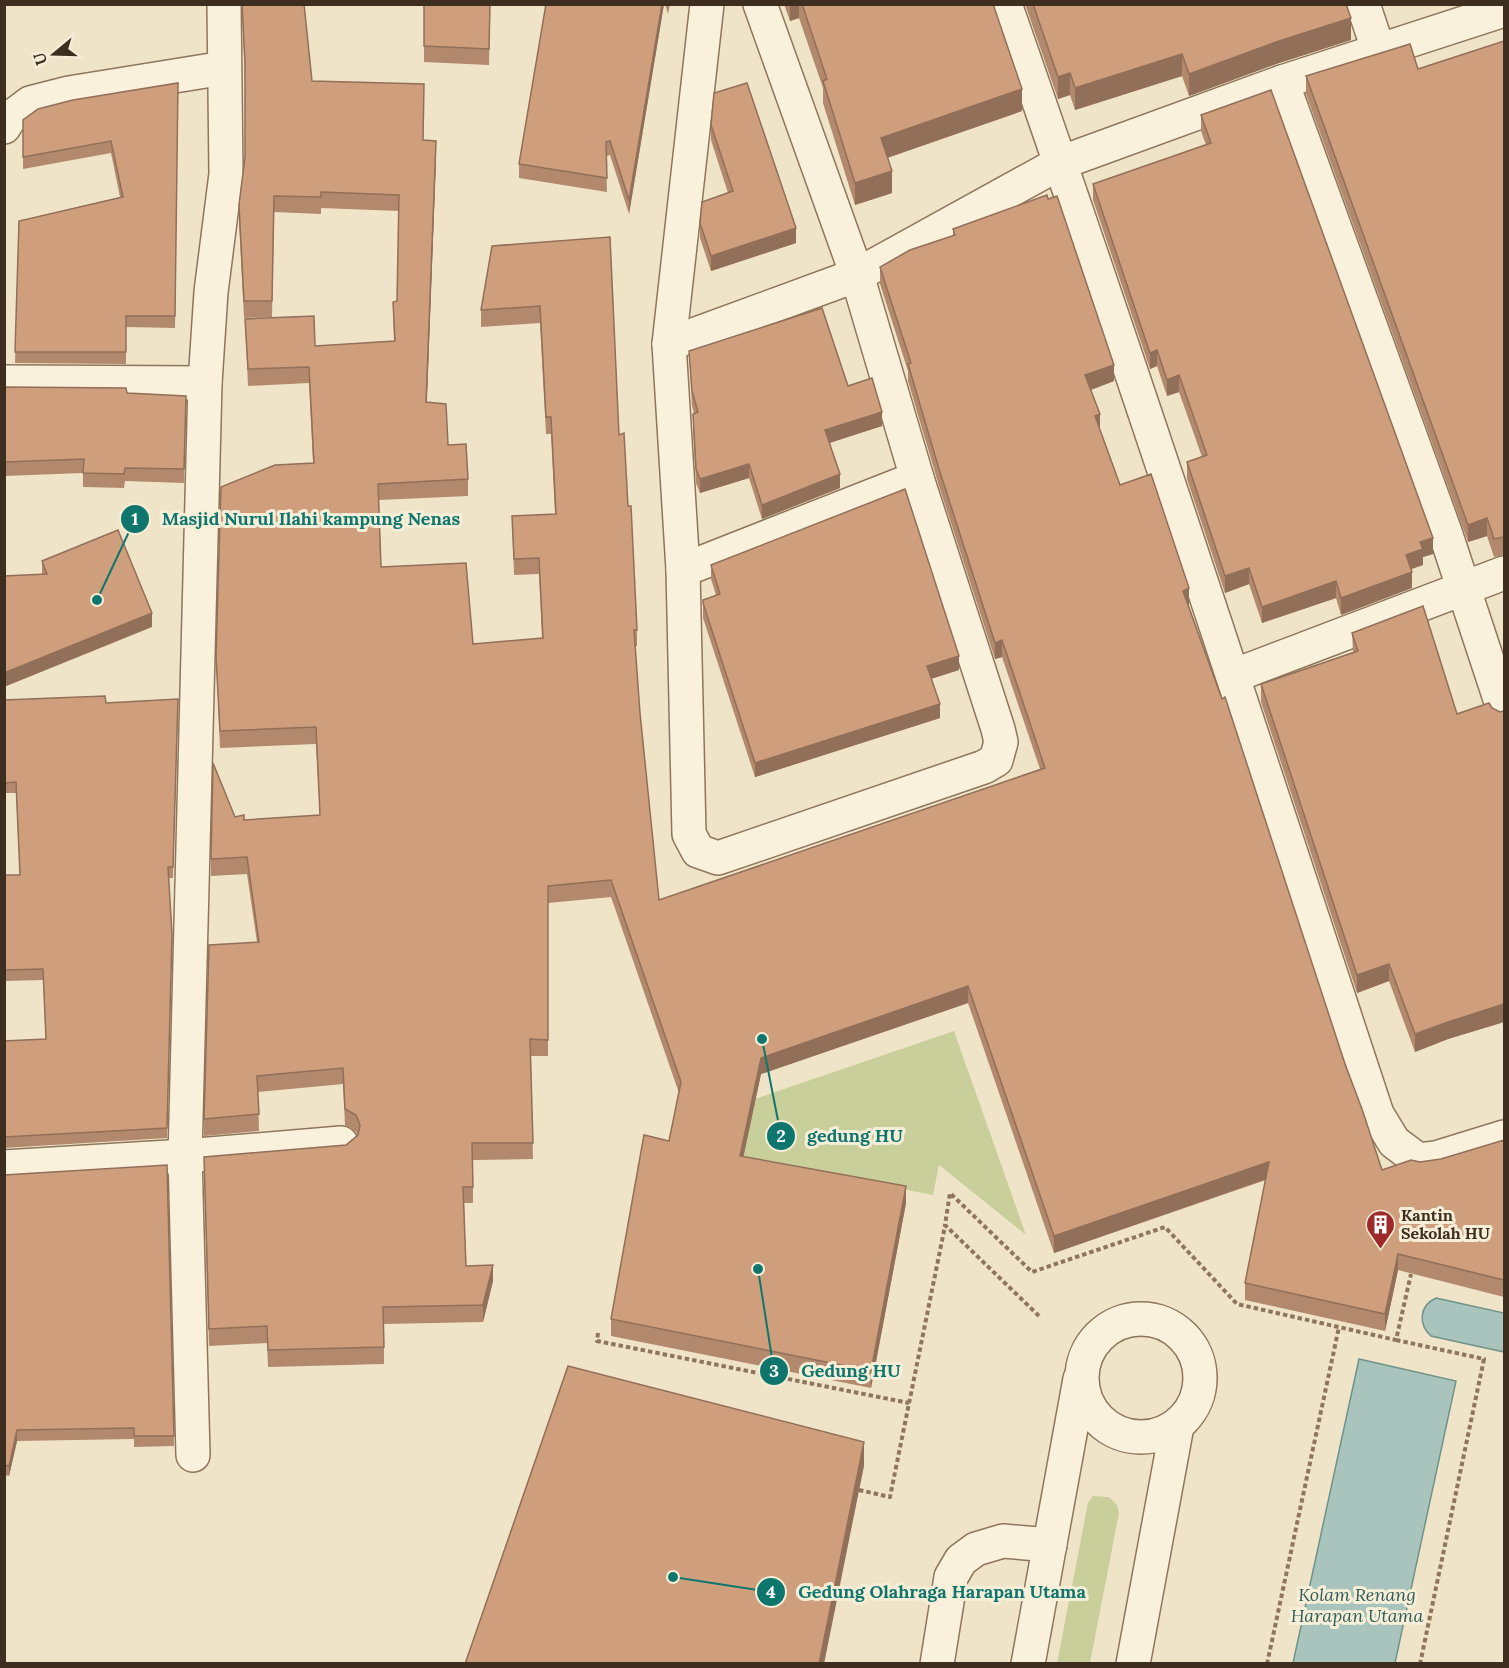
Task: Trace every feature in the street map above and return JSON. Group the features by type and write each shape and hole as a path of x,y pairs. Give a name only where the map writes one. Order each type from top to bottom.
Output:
{"street":[{"path":"193,1455 184,1156 206,383 211,292 226,174 224,4"},
{"path":"708,4 669,344 683,570 689,834 699,851 718,858 984,767 996,760 1001,742 917,478 857,275 760,4"},
{"path":"1005,4 1233,676 1377,1114 1394,1142 1418,1160 1436,1158 1504,1137"},
{"path":"1363,4 1379,52"},
{"path":"669,344 857,275 1060,163 1281,82 1504,10"},
{"path":"4,127 9,119 30,103 69,93 224,68"},
{"path":"1281,82 1464,587 1504,711"},
{"path":"4,382 206,383"},
{"path":"683,570 917,478"},
{"path":"1233,676 1504,573"},
{"path":"4,1167 184,1156 341,1143"},
{"path":"1028,1664 1081,1373 1085,1355 1096,1338 1111,1326 1129,1320 1148,1319 1167,1325 1184,1337 1194,1353 1200,1372 1198,1393 1190,1411 1177,1426 1159,1435 1140,1438 1120,1435 1103,1425 1091,1411 1083,1393 1081,1373"},
{"path":"1132,1664 1177,1426"},
{"path":"937,1664 951,1577 961,1560 976,1549 1003,1541 1050,1545"}],"path":[{"path":"859,1490 890,1497 950,1193 1032,1272 1165,1227 1237,1304 1484,1359 1420,1664"},
{"path":"945,1225 1039,1316"},
{"path":"1396,1340 1411,1274"},
{"path":"1268,1664 1339,1326"},
{"path":"598,1333 597,1341 909,1402"}],"green space":[{"path":"954,1031 1026,1235 939,1165 933,1195 743,1158 755,1099"},
{"path":"1093,1496 1109,1497 1117,1505 1119,1513 1090,1663 1057,1663 1088,1503"}],"water":[{"path":"1436,1298 1504,1313 1504,1352 1431,1336 1424,1326 1422,1315 1430,1301"},
{"name":"Kolam Renang Harapan Utama","path":"1359,1359 1456,1381 1395,1663 1293,1663"}],"building":[{"path":"242,4 304,4 312,81 424,84 423,140 436,141 426,402 446,404 448,445 466,444 468,479 378,484 381,567 466,563 473,644 543,638 539,558 514,559 512,516 556,514 551,417 546,417 540,306 481,310 492,246 610,237 619,435 624,433 628,506 631,506 637,630 634,630 659,900 1045,768 1002,640 995,643 939,469 908,364 911,363 880,267 910,250 955,235 953,229 1047,195 1048,199 1057,196 1114,365 1085,375 1100,414 1095,416 1120,485 1151,474 1189,588 1183,591 1222,699 1225,697 1382,1170 1411,1160 1420,1162 1441,1159 1504,1140 1504,1280 1398,1254 1385,1314 1245,1283 1269,1162 1054,1236 968,986 761,1058 740,1156 906,1186 871,1371 611,1319 644,1135 669,1141 681,1082 611,880 548,886 548,1040 530,1039 533,1143 472,1143 473,1187 463,1187 466,1266 493,1265 483,1305 383,1307 384,1347 268,1350 267,1326 209,1329 204,1157 346,1145 358,1135 360,1125 356,1115 345,1109 343,1068 257,1076 259,1114 204,1119 209,945 259,942 247,857 211,859 213,763 235,817 244,815 244,820 320,815 316,727 220,731 216,656 221,487 275,465 314,463 309,367 248,369 245,319 314,316 315,346 395,341 393,302 397,301 399,195 321,192 321,197 274,196 272,301 244,301 239,205 245,157 245,63"},
{"path":"424,4 490,4 489,49 424,46"},
{"path":"546,4 662,4 629,200 610,141 606,142 607,178 519,164"},
{"path":"802,4 993,4 1022,89 881,138 892,171 855,183 823,81 827,79"},
{"path":"1033,4 1346,4 1351,18 1276,42 1189,74 1182,54 1075,88 1070,73 1058,77"},
{"path":"1504,41 1504,537 1494,539 1487,518 1468,525 1306,76 1410,44 1418,69"},
{"path":"178,83 175,316 126,316 126,352 15,352 19,221 123,197 111,141 23,157 23,120 38,109 73,100"},
{"path":"747,83 796,228 711,256 700,223 702,202 733,191 711,125 714,93"},
{"path":"1271,90 1433,538 1420,542 1423,549 1406,555 1412,572 1341,598 1336,581 1262,607 1249,568 1225,576 1187,462 1207,455 1179,375 1167,380 1157,350 1150,353 1093,184 1211,143 1201,115"},
{"path":"822,308 848,386 872,378 882,412 825,430 840,474 762,505 749,464 700,479 696,469 693,414 698,412 692,391 689,351"},
{"path":"4,387 126,388 127,393 186,396 184,469 125,468 124,474 83,473 84,459 4,462"},
{"path":"905,489 959,656 927,666 940,704 755,763 703,603 703,600 720,594 711,565"},
{"path":"118,530 152,613 4,673 4,576 47,574 42,561"},
{"path":"1423,606 1457,714 1489,703 1492,708 1500,712 1504,711 1504,1004 1415,1034 1389,964 1357,975 1261,684 1358,651 1352,633"},
{"path":"105,696 106,703 178,699 173,867 168,867 172,934 167,1128 4,1137 4,1041 46,1039 43,969 4,970 4,875 20,875 16,782 4,783 4,700"},
{"path":"167,1165 174,1436 134,1436 134,1428 17,1430 9,1466 4,1465 4,1175"},
{"path":"568,1366 864,1442 819,1664 465,1664"}],"place":[{"name":"Masjid Nurul Ilahi kampung Nenas","path":"97,600"},
{"name":"gedung HU","path":"762,1039"},
{"name":"Kantin Sekolah HU","path":"1380,1250"},
{"name":"Gedung HU","path":"758,1269"},
{"name":"Gedung Olahraga Harapan Utama","path":"673,1577"}]}
